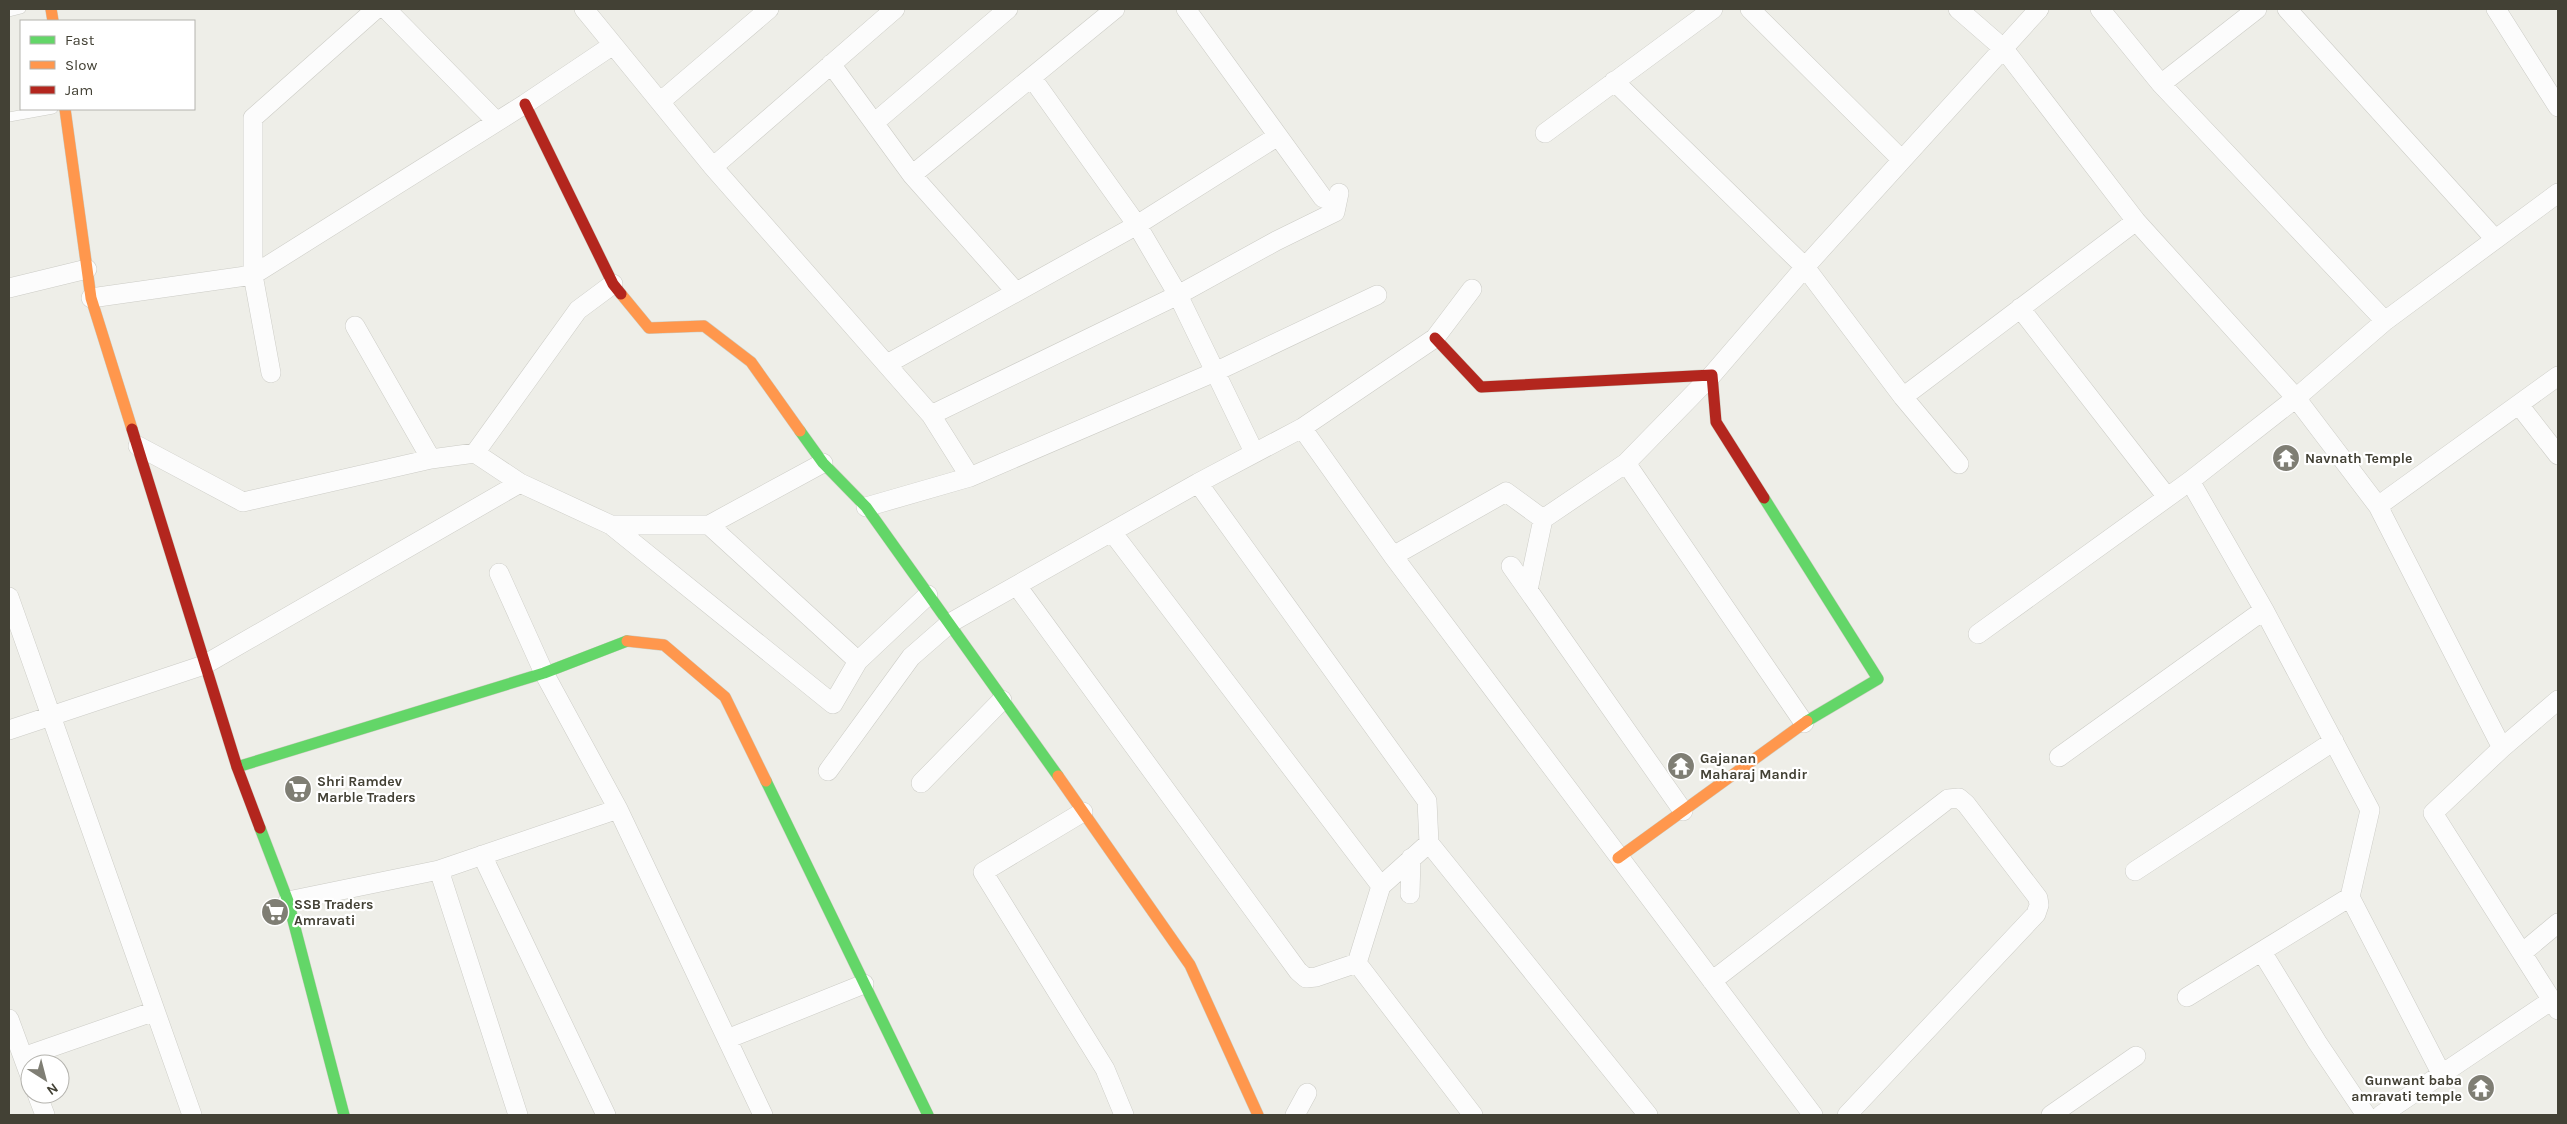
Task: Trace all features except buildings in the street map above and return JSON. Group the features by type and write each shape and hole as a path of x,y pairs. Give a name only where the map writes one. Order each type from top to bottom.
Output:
{"street":[{"path":"271,373 253,275 253,118 376,9"},
{"path":"386,9 496,122"},
{"path":"584,9 713,167 931,415 970,477"},
{"path":"660,102 769,9"},
{"path":"713,167 895,9"},
{"path":"874,123 1008,9"},
{"path":"912,176 1115,9"},
{"path":"931,415 1178,295 1276,240 1336,212 1331,195 1278,136 1186,9"},
{"path":"1545,133 1713,9"},
{"path":"1750,9 1902,160"},
{"path":"1958,9 2004,49 2136,221 2296,398 2378,506 2502,748"},
{"path":"1528,590 1543,519 1626,463 1723,362 1805,267 2039,9"},
{"path":"2100,9 2162,84 2384,321"},
{"path":"2162,84 2257,9"},
{"path":"2287,9 2495,239"},
{"path":"2496,9 2558,107"},
{"path":"91,298 253,275 525,104 613,45"},
{"path":"831,64 912,176 1016,292"},
{"path":"1032,78 1137,225 1178,295 1217,371 1254,452"},
{"path":"1614,81 1805,267 1903,396 1959,464"},
{"path":"525,104 613,284 648,328 704,326 751,362 823,464 866,507 950,623 1002,700 1190,965 1258,1115"},
{"path":"65,110 91,298 204,665 238,767 288,901 344,1115"},
{"path":"887,364 1137,225 1278,136"},
{"path":"1978,634 2190,481 2296,398 2384,321 2558,193"},
{"path":"1903,396 2136,221"},
{"path":"9,288 87,269"},
{"path":"475,453 578,310 613,284"},
{"path":"828,771 911,657 950,623 1198,483 1302,428 1435,338 1472,289"},
{"path":"866,507 970,477 1217,371 1377,295"},
{"path":"2020,308 2167,498"},
{"path":"355,326 431,459"},
{"path":"1435,338 1481,387 1723,362"},
{"path":"1618,858 1804,723 1878,678 1716,422 1723,362"},
{"path":"2378,506 2558,376"},
{"path":"2520,405 2558,455"},
{"path":"1302,428 1393,556 1812,1115"},
{"path":"138,446 244,502 431,459 475,453 520,483 611,525 833,704 858,661 928,595"},
{"path":"1626,463 1804,723"},
{"path":"611,525 709,525 823,464"},
{"path":"2190,481 2264,610 2370,810 2350,897 2442,1075"},
{"path":"9,730 204,665 520,483"},
{"path":"1198,483 1428,801 1428,842 1648,1115"},
{"path":"1393,556 1506,492 1543,519"},
{"path":"709,525 858,661"},
{"path":"1112,532 1381,886"},
{"path":"1511,566 1683,811"},
{"path":"499,573 544,673 618,809 763,1115"},
{"path":"1017,586 1298,971 1306,978 1316,977 1357,963"},
{"path":"9,597 192,1115"},
{"path":"2059,757 2264,610"},
{"path":"238,767 544,673 624,641 664,645 725,697 928,1115"},
{"path":"921,783 1002,700"},
{"path":"2381,1115 2555,1005 2433,813 2502,748 2558,700"},
{"path":"2135,871 2334,741"},
{"path":"1712,981 1948,799 1959,798 1966,804 2038,898 2040,905 2036,914 1847,1115"},
{"path":"288,901 439,870 618,809"},
{"path":"1082,812 983,872 1105,1069 1124,1115"},
{"path":"1357,963 1381,886 1428,842"},
{"path":"482,855 606,1115"},
{"path":"1410,894 1411,858"},
{"path":"439,870 518,1115"},
{"path":"2187,997 2350,897"},
{"path":"2522,953 2558,923"},
{"path":"2262,952 2317,1042 2366,1115"},
{"path":"1357,963 1473,1115"},
{"path":"727,1039 864,984"},
{"path":"29,1054 155,1011"},
{"path":"9,1019 22,1054"},
{"path":"2051,1115 2136,1056"},
{"path":"1295,1115 1307,1093"}],"lane":[{"path":"9,12 21,9"},
{"path":"9,117 48,110"}],"traffic: fast":[{"path":"800,431 823,463 866,507 1058,776"},
{"path":"1764,498 1878,679 1807,721"},
{"path":"237,767 544,673 627,641"},
{"path":"766,781 928,1115"},
{"path":"260,828 288,901 344,1115"}],"traffic: slow":[{"path":"51,9 53,20"},
{"path":"65,110 91,298 132,429"},
{"path":"621,294 649,328 704,326 751,362 800,431"},
{"path":"627,641 664,645 725,697 766,781"},
{"path":"1618,858 1807,721"},
{"path":"1058,776 1190,965 1258,1115"}],"traffic: jam":[{"path":"525,104 613,284 621,294"},
{"path":"1435,338 1481,387 1712,375 1716,422 1764,498"},
{"path":"132,429 237,767 260,828"}],"place":[{"name":"Navnath Temple","path":"2286,458"},
{"name":"Gajanan Maharaj Mandir","path":"1681,766"},
{"name":"Shri Ramdev Marble Traders","path":"298,789"},
{"name":"SSB Traders Amravati","path":"275,912"},
{"name":"Gunwant baba amravati temple","path":"2481,1088"}]}
